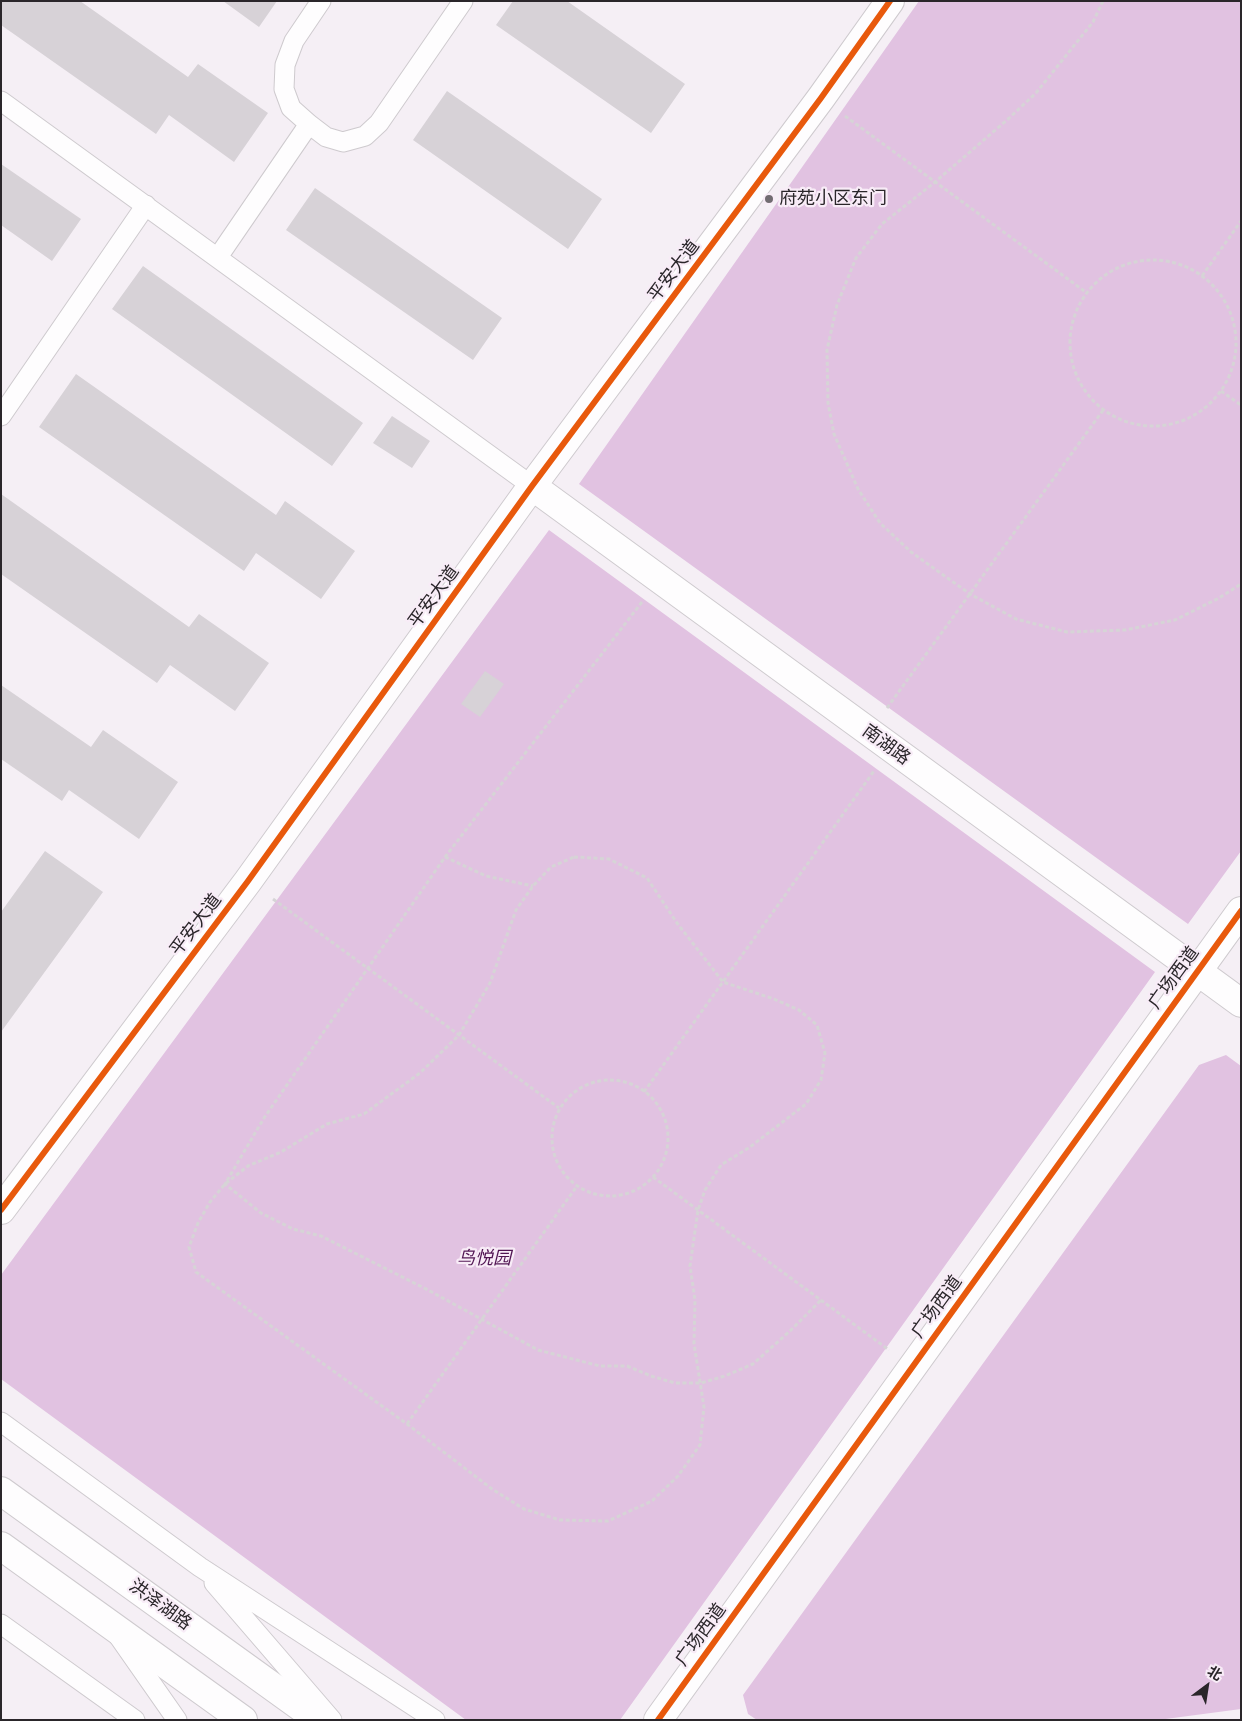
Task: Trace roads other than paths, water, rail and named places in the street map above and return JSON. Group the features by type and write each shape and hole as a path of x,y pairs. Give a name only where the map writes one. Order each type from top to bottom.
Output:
{"street":[{"name":"平安大道","path":"1,1210 248,881 532,486 821,98 890,1"},
{"name":"南湖路","path":"532,486 1241,1003"},
{"name":"广场西道","path":"658,1720 1241,911"},
{"name":"洪泽湖路","path":"1,1491 319,1720"},
{"path":"1,1546 243,1720"}],"lane":[{"path":"321,1 294,41 285,65 284,89 290,108 326,137 343,142 365,136 380,123 463,1"},
{"path":"1,101 532,486"},
{"path":"218,257 308,124"},
{"path":"1,416 146,205"},
{"path":"1,1422 200,1567 435,1720"},
{"path":"200,1567 332,1720"},
{"path":"1,1624 135,1720"},
{"path":"110,1624 177,1720"}],"place":[{"name":"府苑小区东门","path":"769,199"}],"park label":[{"name":"鸟悦园","path":"484,1259"}]}
